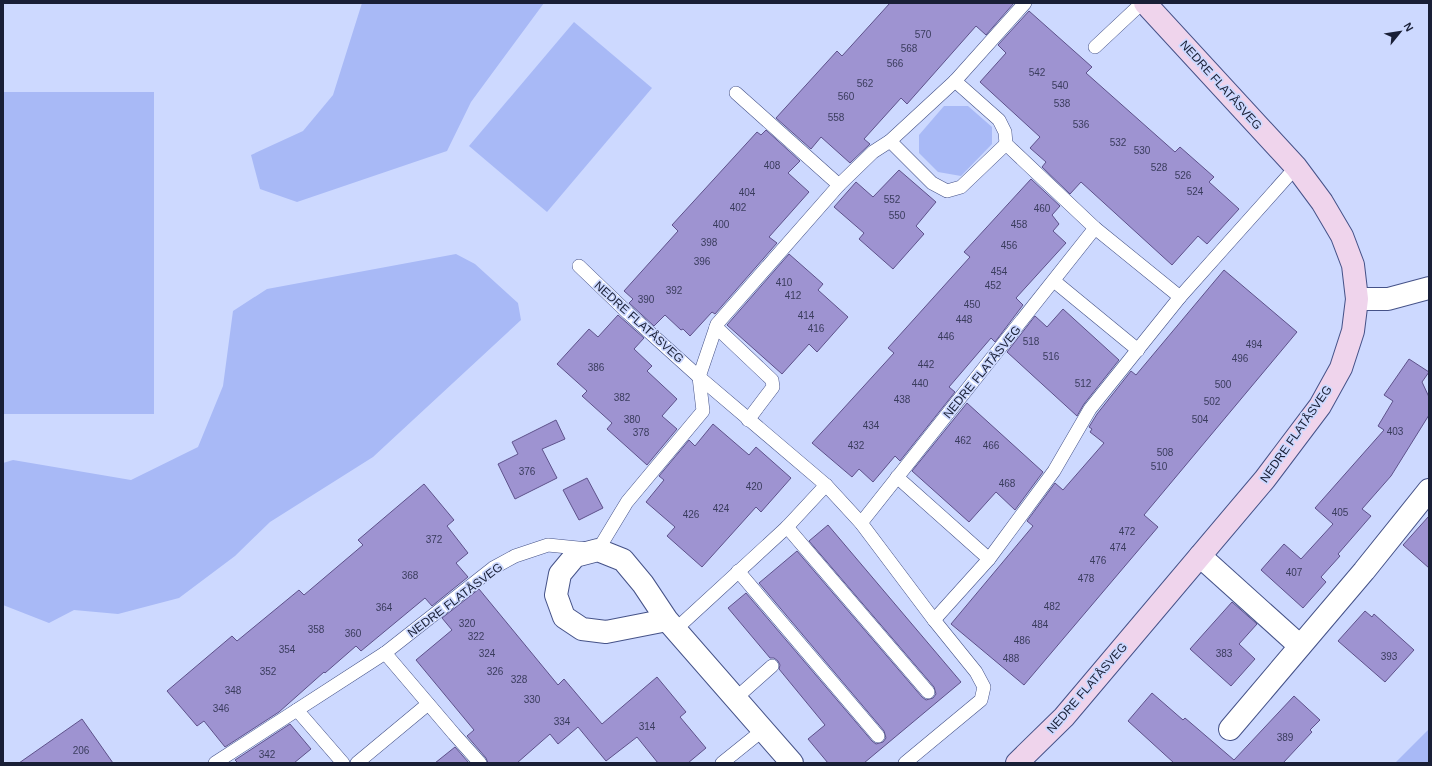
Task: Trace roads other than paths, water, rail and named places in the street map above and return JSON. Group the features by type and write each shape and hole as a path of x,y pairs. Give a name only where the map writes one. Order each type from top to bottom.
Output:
{"street":[{"name":"NEDRE FLATÅSVEG","path":"1017,763 1064,717 1265,479 1320,406 1341,368 1353,331 1357,299 1353,265 1342,236 1322,202 1296,167 1144,3"},
{"path":"1357,299 1388,299 1429,288"},
{"path":"1230,729 1364,571 1429,490"},
{"name":"NEDRE FLATÅSVEG","path":"598,550 623,560 643,584 671,624 792,763"},
{"path":"598,550 575,556 560,574 556,595 564,617 582,629 606,632 671,624"},
{"path":"1200,556 1300,646"}],"lane":[{"path":"598,550 627,502 703,411 699,377 717,324 839,185 873,152 890,141 955,81 1025,3"},
{"path":"1095,47 1144,3"},
{"path":"955,81 999,120 1005,132 1006,144 1095,228 1180,297"},
{"path":"736,93 839,185"},
{"path":"890,141 932,183 947,191 961,187 1006,144"},
{"path":"934,620 989,559 1054,471 1090,409 1180,297 1296,167"},
{"name":"NEDRE FLATÅSVEG","path":"861,523 1095,228"},
{"name":"NEDRE FLATÅSVEG","path":"579,266 628,313 699,377 826,485 861,523 934,620 976,672 984,687 981,700 905,763"},
{"path":"1054,281 1138,350"},
{"path":"716,327 772,380 773,387 748,420"},
{"path":"897,477 989,559"},
{"path":"671,624 738,571 787,526 826,485"},
{"path":"787,526 928,692"},
{"name":"NEDRE FLATÅSVEG","path":"215,763 385,653 493,568 516,556 548,545 598,550"},
{"path":"738,571 878,736"},
{"path":"385,653 480,763"},
{"path":"736,698 772,666"},
{"path":"357,763 428,704"},
{"path":"297,710 343,763"},
{"path":"722,763 763,730"}]}
